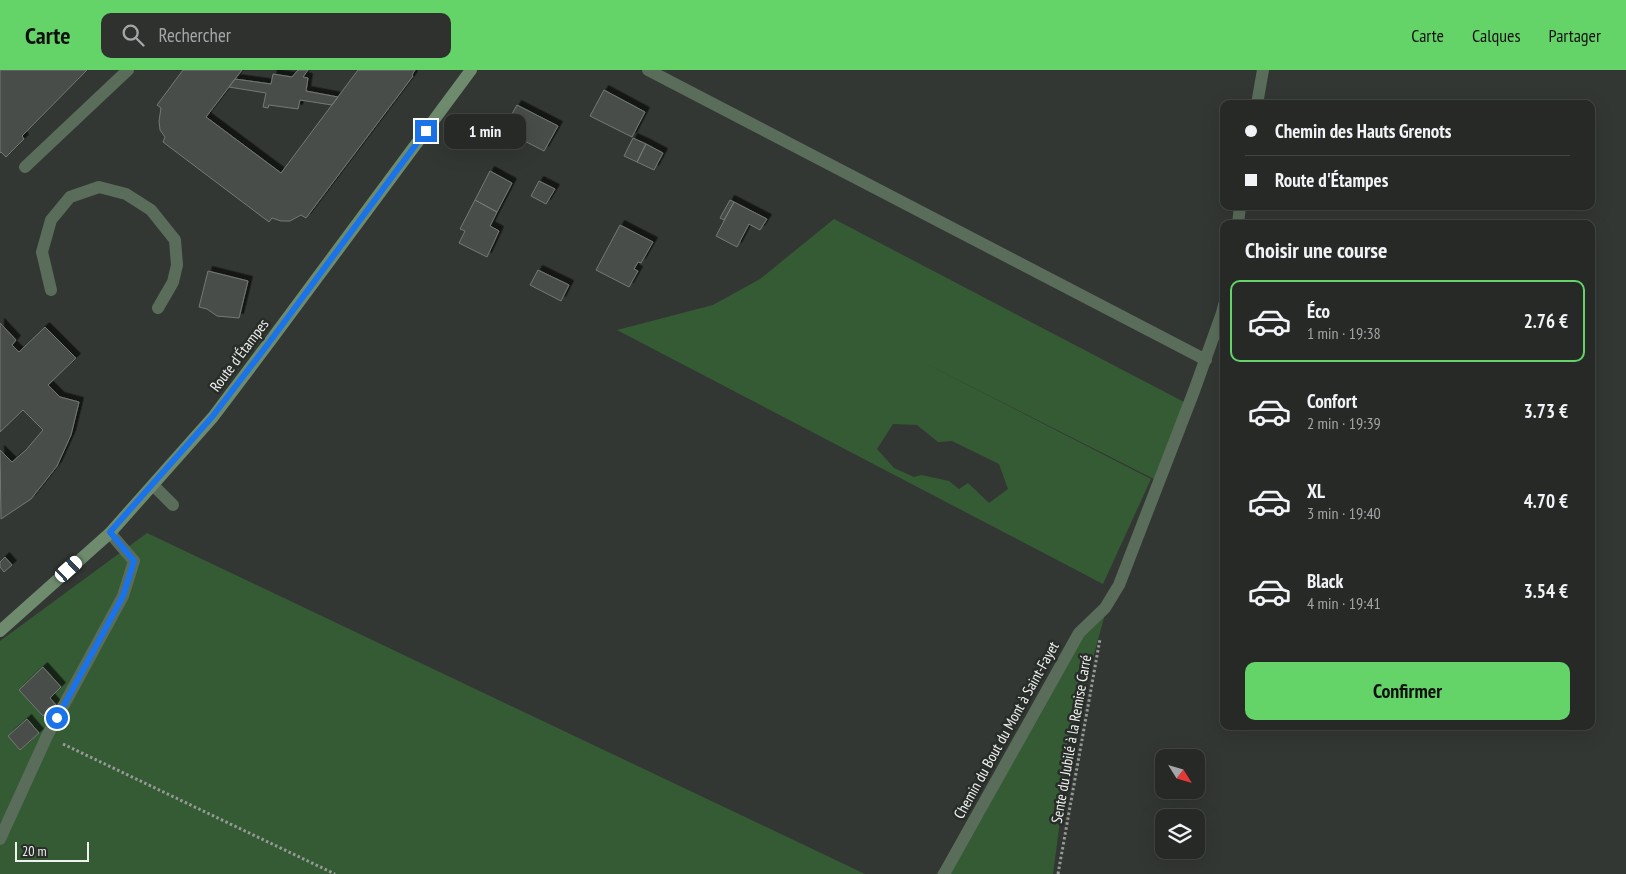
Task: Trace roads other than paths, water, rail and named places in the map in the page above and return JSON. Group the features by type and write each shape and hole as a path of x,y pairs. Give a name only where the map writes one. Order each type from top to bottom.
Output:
{"main road":[{"name":"Route d'Étampes","path":"0,631 110,532 212,417 244,377 471,70"}],"street":[{"path":"25,167 128,70"},
{"path":"648,70 1206,360"},
{"path":"1258,100 1263,70"},
{"path":"51,290 42,252 51,220 70,198 99,187 126,194 151,210 175,240 177,264 173,282 158,308"},
{"name":"Chemin du Bout du Mont à Saint-Fayet","path":"944,874 1079,633 1105,608 1119,585 1206,360 1220,319"},
{"path":"153,485 173,504"},
{"path":"0,839 47,736 123,596 134,561 110,532"}]}
